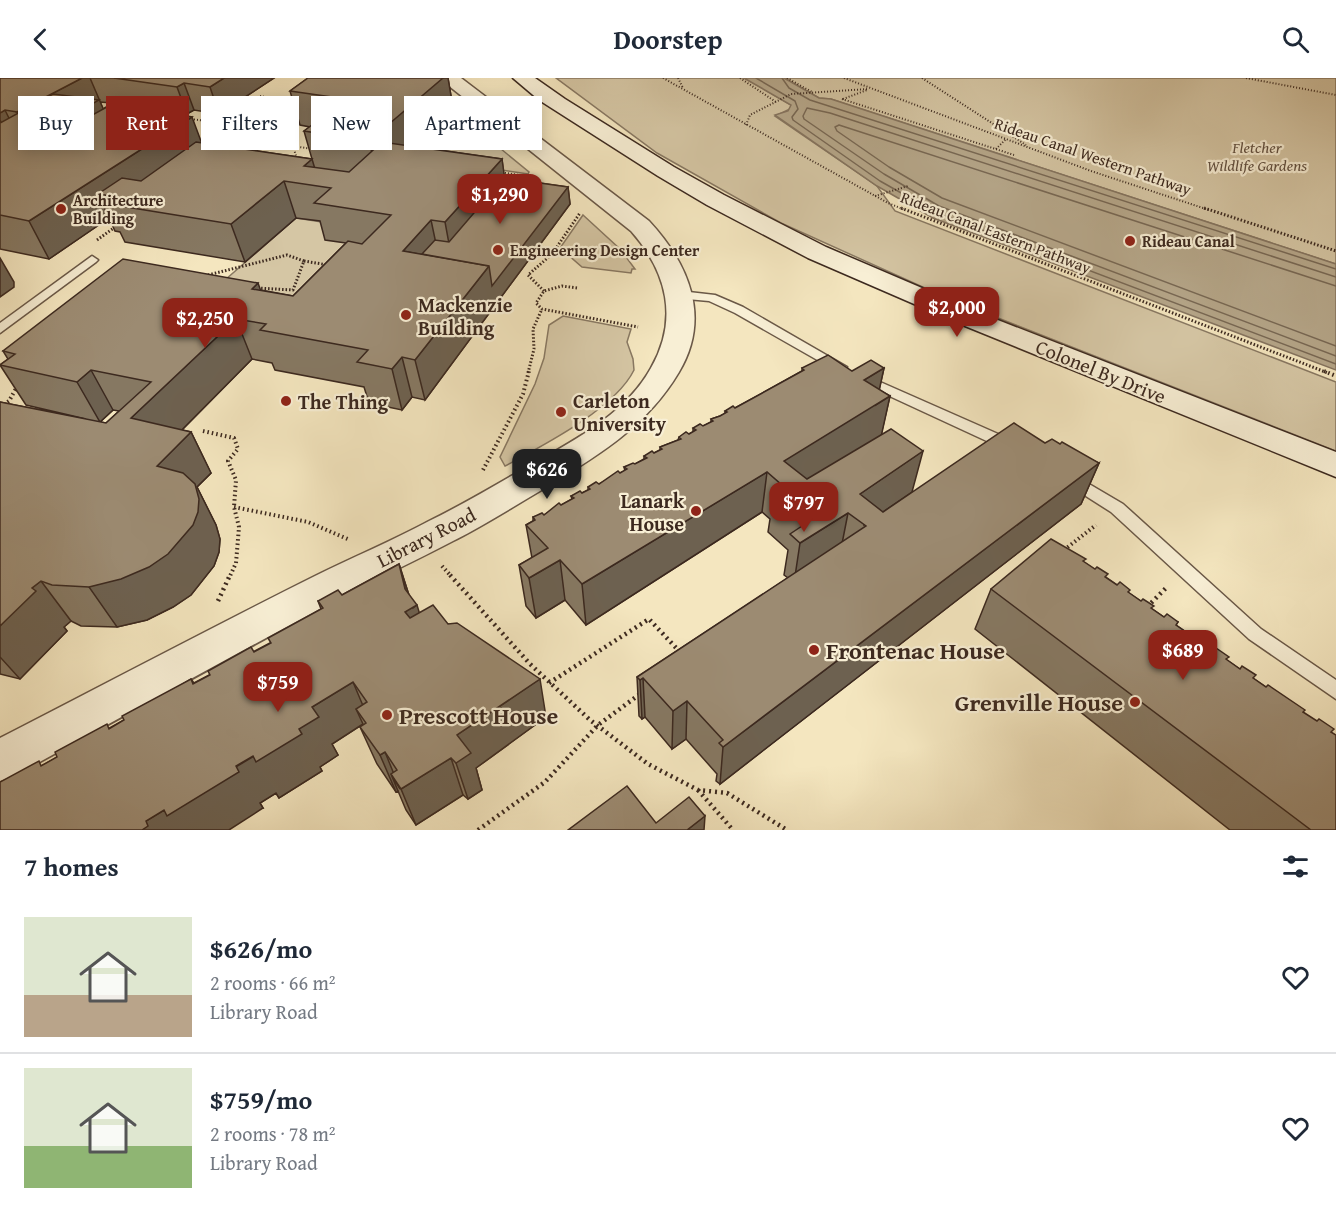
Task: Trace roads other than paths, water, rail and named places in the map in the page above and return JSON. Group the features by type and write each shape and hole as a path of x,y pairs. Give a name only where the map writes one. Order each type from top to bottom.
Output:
{"street":[{"name":"Library Road","path":"0,760 375,563 450,527 572,457 614,428 653,390 665,371 679,334 681,295 667,260 653,238 449,78"},
{"name":"Colonel By Drive","path":"523,78 561,108 615,138 684,183 740,214 840,263 921,299 1336,465"},
{"name":"Colonel By Drive","path":"547,78 615,138"}],"lane":[{"path":"0,329 92,260"},
{"path":"681,295 711,298 739,310 873,384 1024,452"},
{"path":"1062,474 1117,508 1255,634 1336,691"}],"water":[{"name":"Rideau Canal","path":"744,78 784,78 819,98 831,99 1336,264 1336,370 933,218 877,186 775,115 788,111 791,105"}],"place":[{"name":"Architecture Building","path":"61,209"},
{"name":"Rideau Canal","path":"1130,241"},
{"name":"Engineering Design Center","path":"498,250"},
{"name":"Mackenzie Building","path":"406,315"},
{"name":"The Thing","path":"286,401"},
{"name":"Carleton University","path":"561,412"},
{"name":"Lanark House","path":"696,511"},
{"name":"Frontenac House","path":"814,650"},
{"name":"Grenville House","path":"1135,702"},
{"name":"Prescott House","path":"387,715"}],"park label":[{"name":"Fletcher Wildlife Gardens","path":"1257,156"}]}
